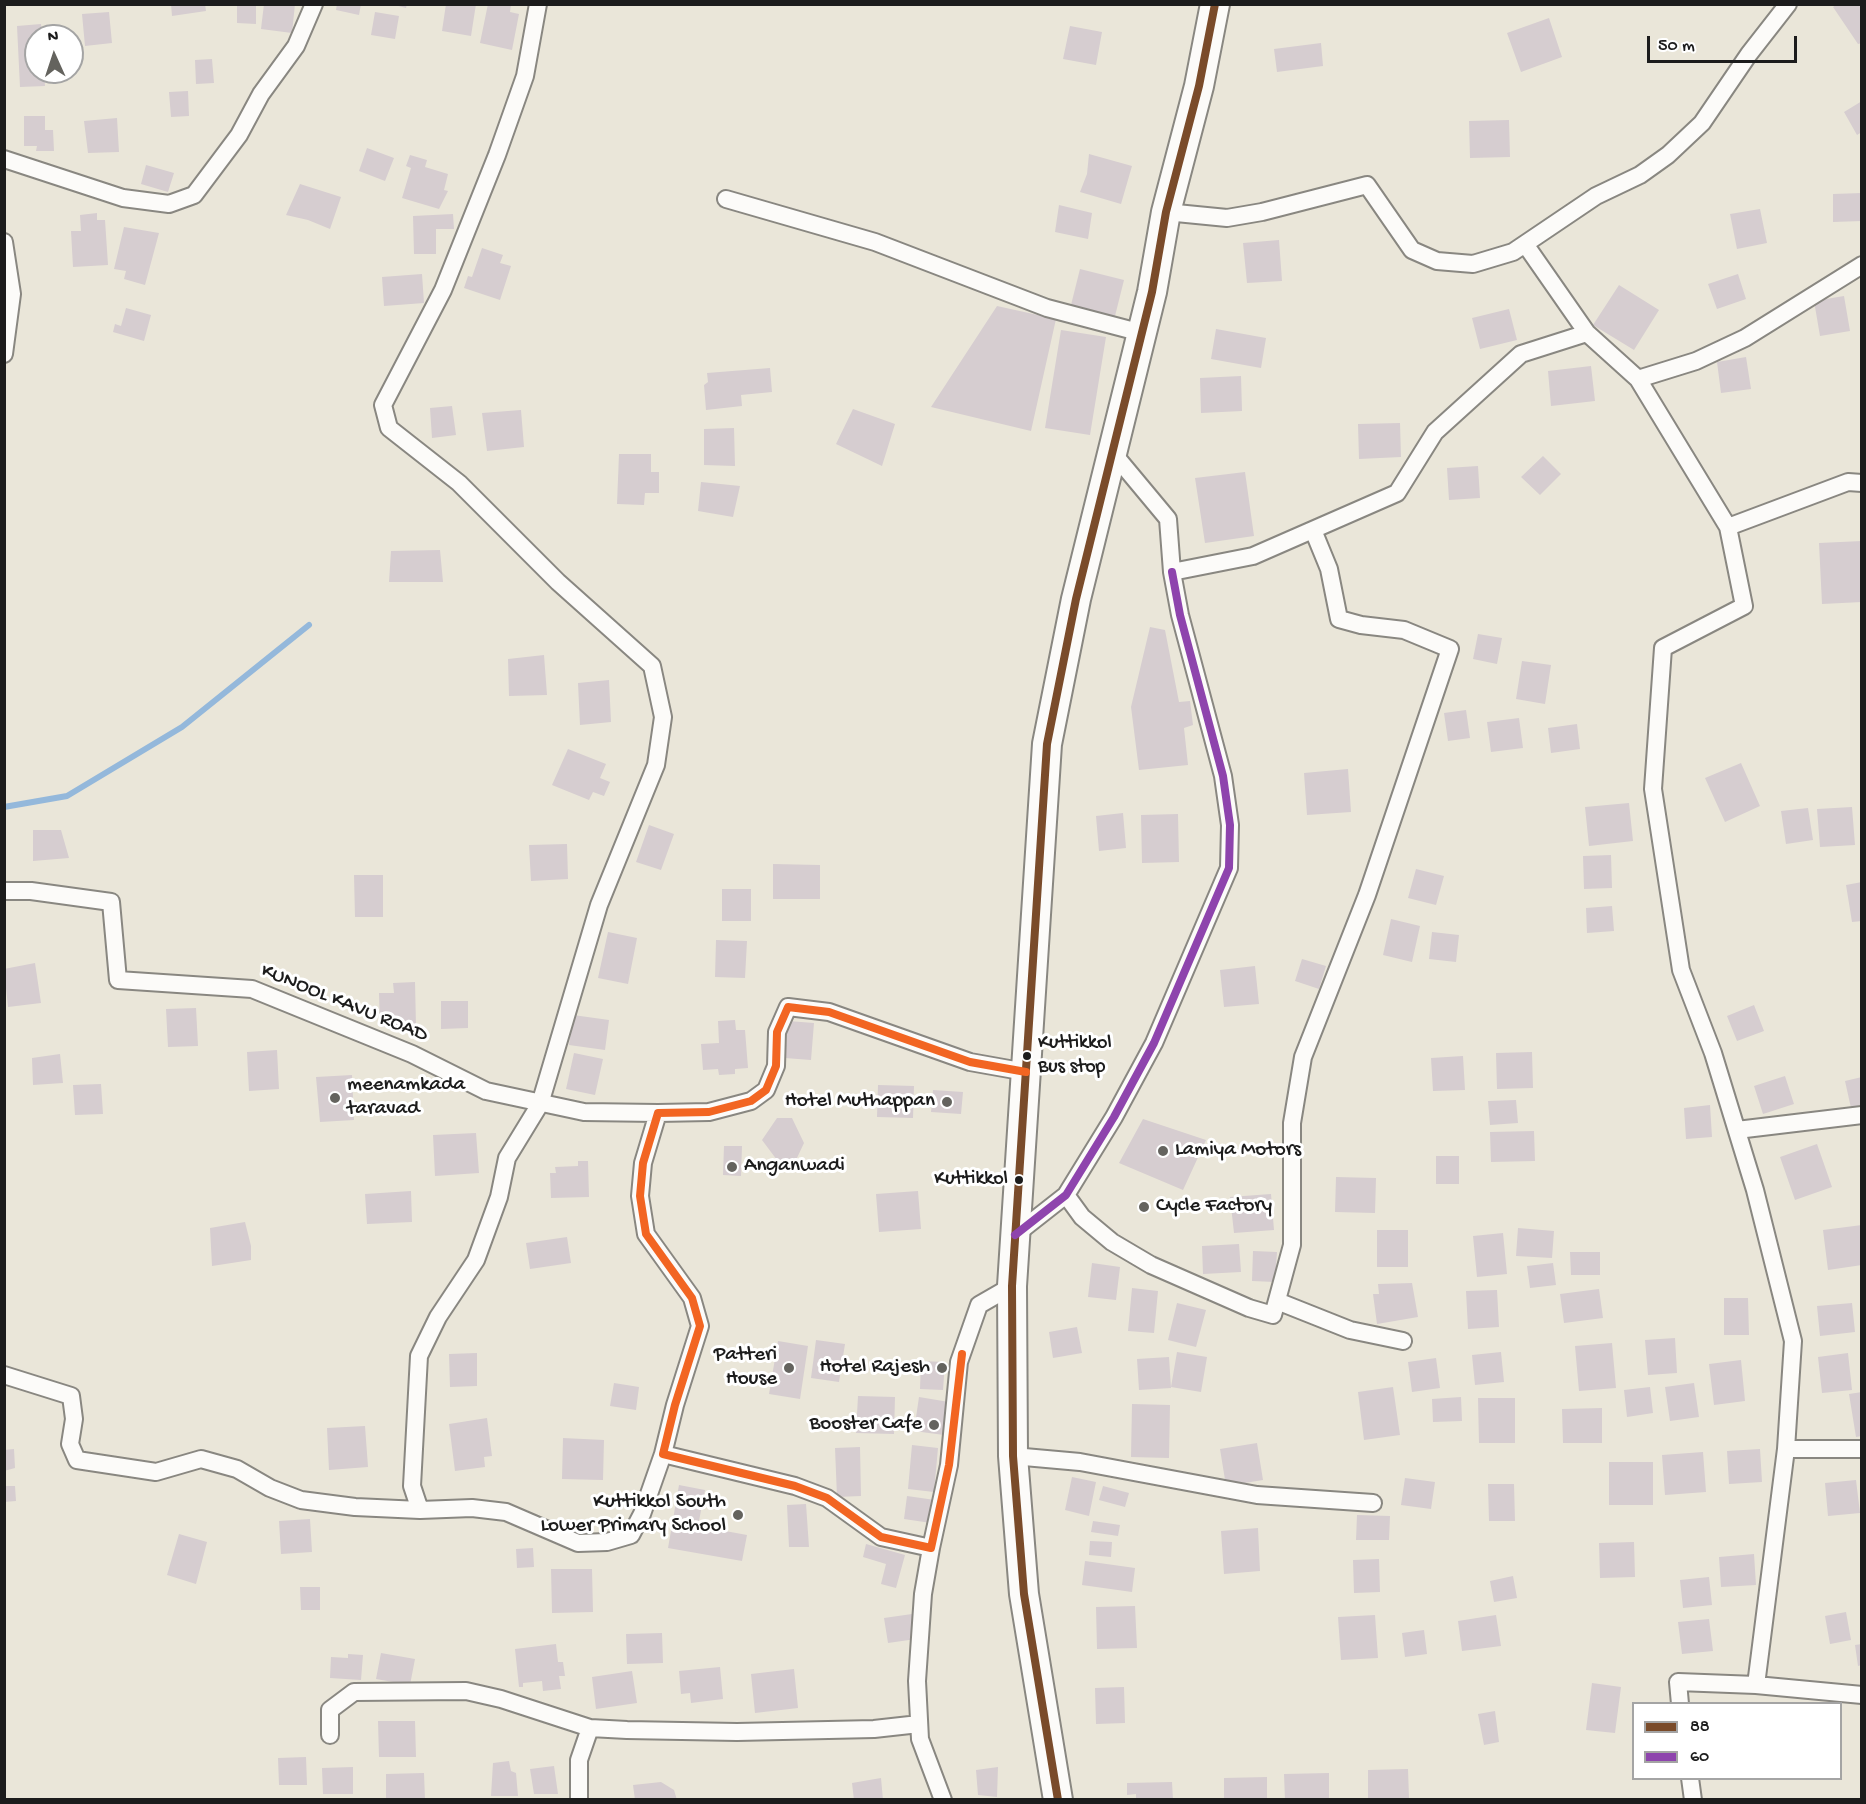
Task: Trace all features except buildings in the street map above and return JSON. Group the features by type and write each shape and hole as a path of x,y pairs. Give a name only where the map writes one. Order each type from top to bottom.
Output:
{"highway":[{"path":"1058,1800 1024,1594 1013,1456 1012,1286 1047,744 1076,599 1142,333 1166,212 1199,86 1215,4"}],"street":[{"path":"4,159 123,198 169,204 194,195 239,135 261,94 296,46 314,4"},
{"path":"420,1510 412,1486 419,1356 438,1317 476,1260 499,1197 507,1158 540,1104 599,905 656,765 663,717 652,666 533,558 459,483 389,428 383,405 443,290 497,155 525,76 537,4"},
{"path":"1166,212 1227,218 1262,212 1367,185 1412,250 1437,261 1473,264 1513,252 1596,196 1640,175 1668,155 1702,123 1749,54 1788,4"},
{"path":"726,199 875,242 1047,308 1142,333"},
{"path":"4,242 12,294 4,354"},
{"path":"1525,244 1587,333 1638,379 1728,527 1744,606 1663,648 1653,789 1681,970 1713,1053 1737,1130 1755,1190 1793,1341 1786,1449 1756,1685"},
{"path":"1638,379 1696,361 1745,338 1862,266"},
{"path":"1172,572 1253,556 1397,493 1435,432 1521,354 1587,333"},
{"path":"1015,1235 1066,1195 1114,1117 1154,1043 1230,868 1230,825 1223,776 1180,615 1172,572 1168,519 1113,453"},
{"path":"1728,527 1848,482 1862,483"},
{"path":"1066,1195 1082,1217 1112,1242 1151,1265 1249,1308 1274,1315 1292,1245 1292,1123 1303,1057 1367,895 1450,649 1404,630 1361,625 1339,619 1329,569 1313,530"},
{"name":"KUNOOL KAVU ROAD","path":"4,891 32,891 111,902 118,980 252,989 412,1054 486,1090 540,1104 584,1112 709,1112 751,1101 766,1090 777,1066 777,1032 788,1007 829,1012 970,1062 1026,1072"},
{"path":"4,1375 71,1396 74,1419 70,1444 77,1460 156,1472 201,1459 237,1469 270,1488 301,1500 355,1507 420,1510 472,1508 506,1512 578,1543 607,1542 631,1535 642,1514 663,1454 700,1326 692,1298 646,1234 640,1196 643,1163 658,1113"},
{"path":"1737,1130 1862,1115"},
{"path":"943,1800 920,1739 917,1681 920,1626 931,1548 949,1465 959,1362 979,1305 1012,1286"},
{"path":"1277,1301 1350,1330 1403,1341"},
{"path":"1786,1449 1862,1449"},
{"path":"663,1454 795,1486 827,1498 881,1537 931,1548"},
{"path":"1013,1456 1080,1462 1257,1495 1373,1503"},
{"path":"1680,1702 1678,1682 1756,1685 1862,1695"},
{"path":"330,1735 330,1710 354,1692 466,1691 501,1699 590,1728 737,1732 874,1729 919,1724"},
{"path":"579,1800 579,1760 590,1728"},
{"path":"1690,1780 1693,1800"}],"waterway":[{"path":"4,807 67,796 182,727 309,625"}],"transit line":[{"name":"88","path":"1058,1800 1024,1594 1013,1456 1012,1286 1047,744 1076,599 1152,292 1166,212 1199,86 1215,4"},
{"name":"60","path":"1015,1235 1066,1195 1114,1117 1154,1043 1229,868 1230,825 1223,776 1180,615 1172,572"},
{"path":"962,1354 949,1465 931,1548 881,1537 827,1498 795,1486 663,1454 675,1405 700,1326 692,1298 646,1234 640,1196 643,1163 658,1113 709,1112 751,1101 766,1090 776,1066 777,1032 788,1007 829,1012 970,1062 1026,1072"}],"place":[{"name":"Kuttikkol Bus stop","path":"1027,1056"},
{"name":"meenamkada taravad","path":"335,1098"},
{"name":"Hotel Muthappan","path":"947,1102"},
{"name":"Lamiya Motors","path":"1163,1151"},
{"name":"Anganwadi","path":"732,1167"},
{"name":"Kuttikkol","path":"1019,1180"},
{"name":"Cycle Factory","path":"1144,1207"},
{"name":"Patteri House","path":"789,1368"},
{"name":"Hotel Rajesh","path":"942,1368"},
{"name":"Booster Cafe","path":"934,1425"},
{"name":"Kuttikkol South Lower Primary School","path":"738,1515"}]}
